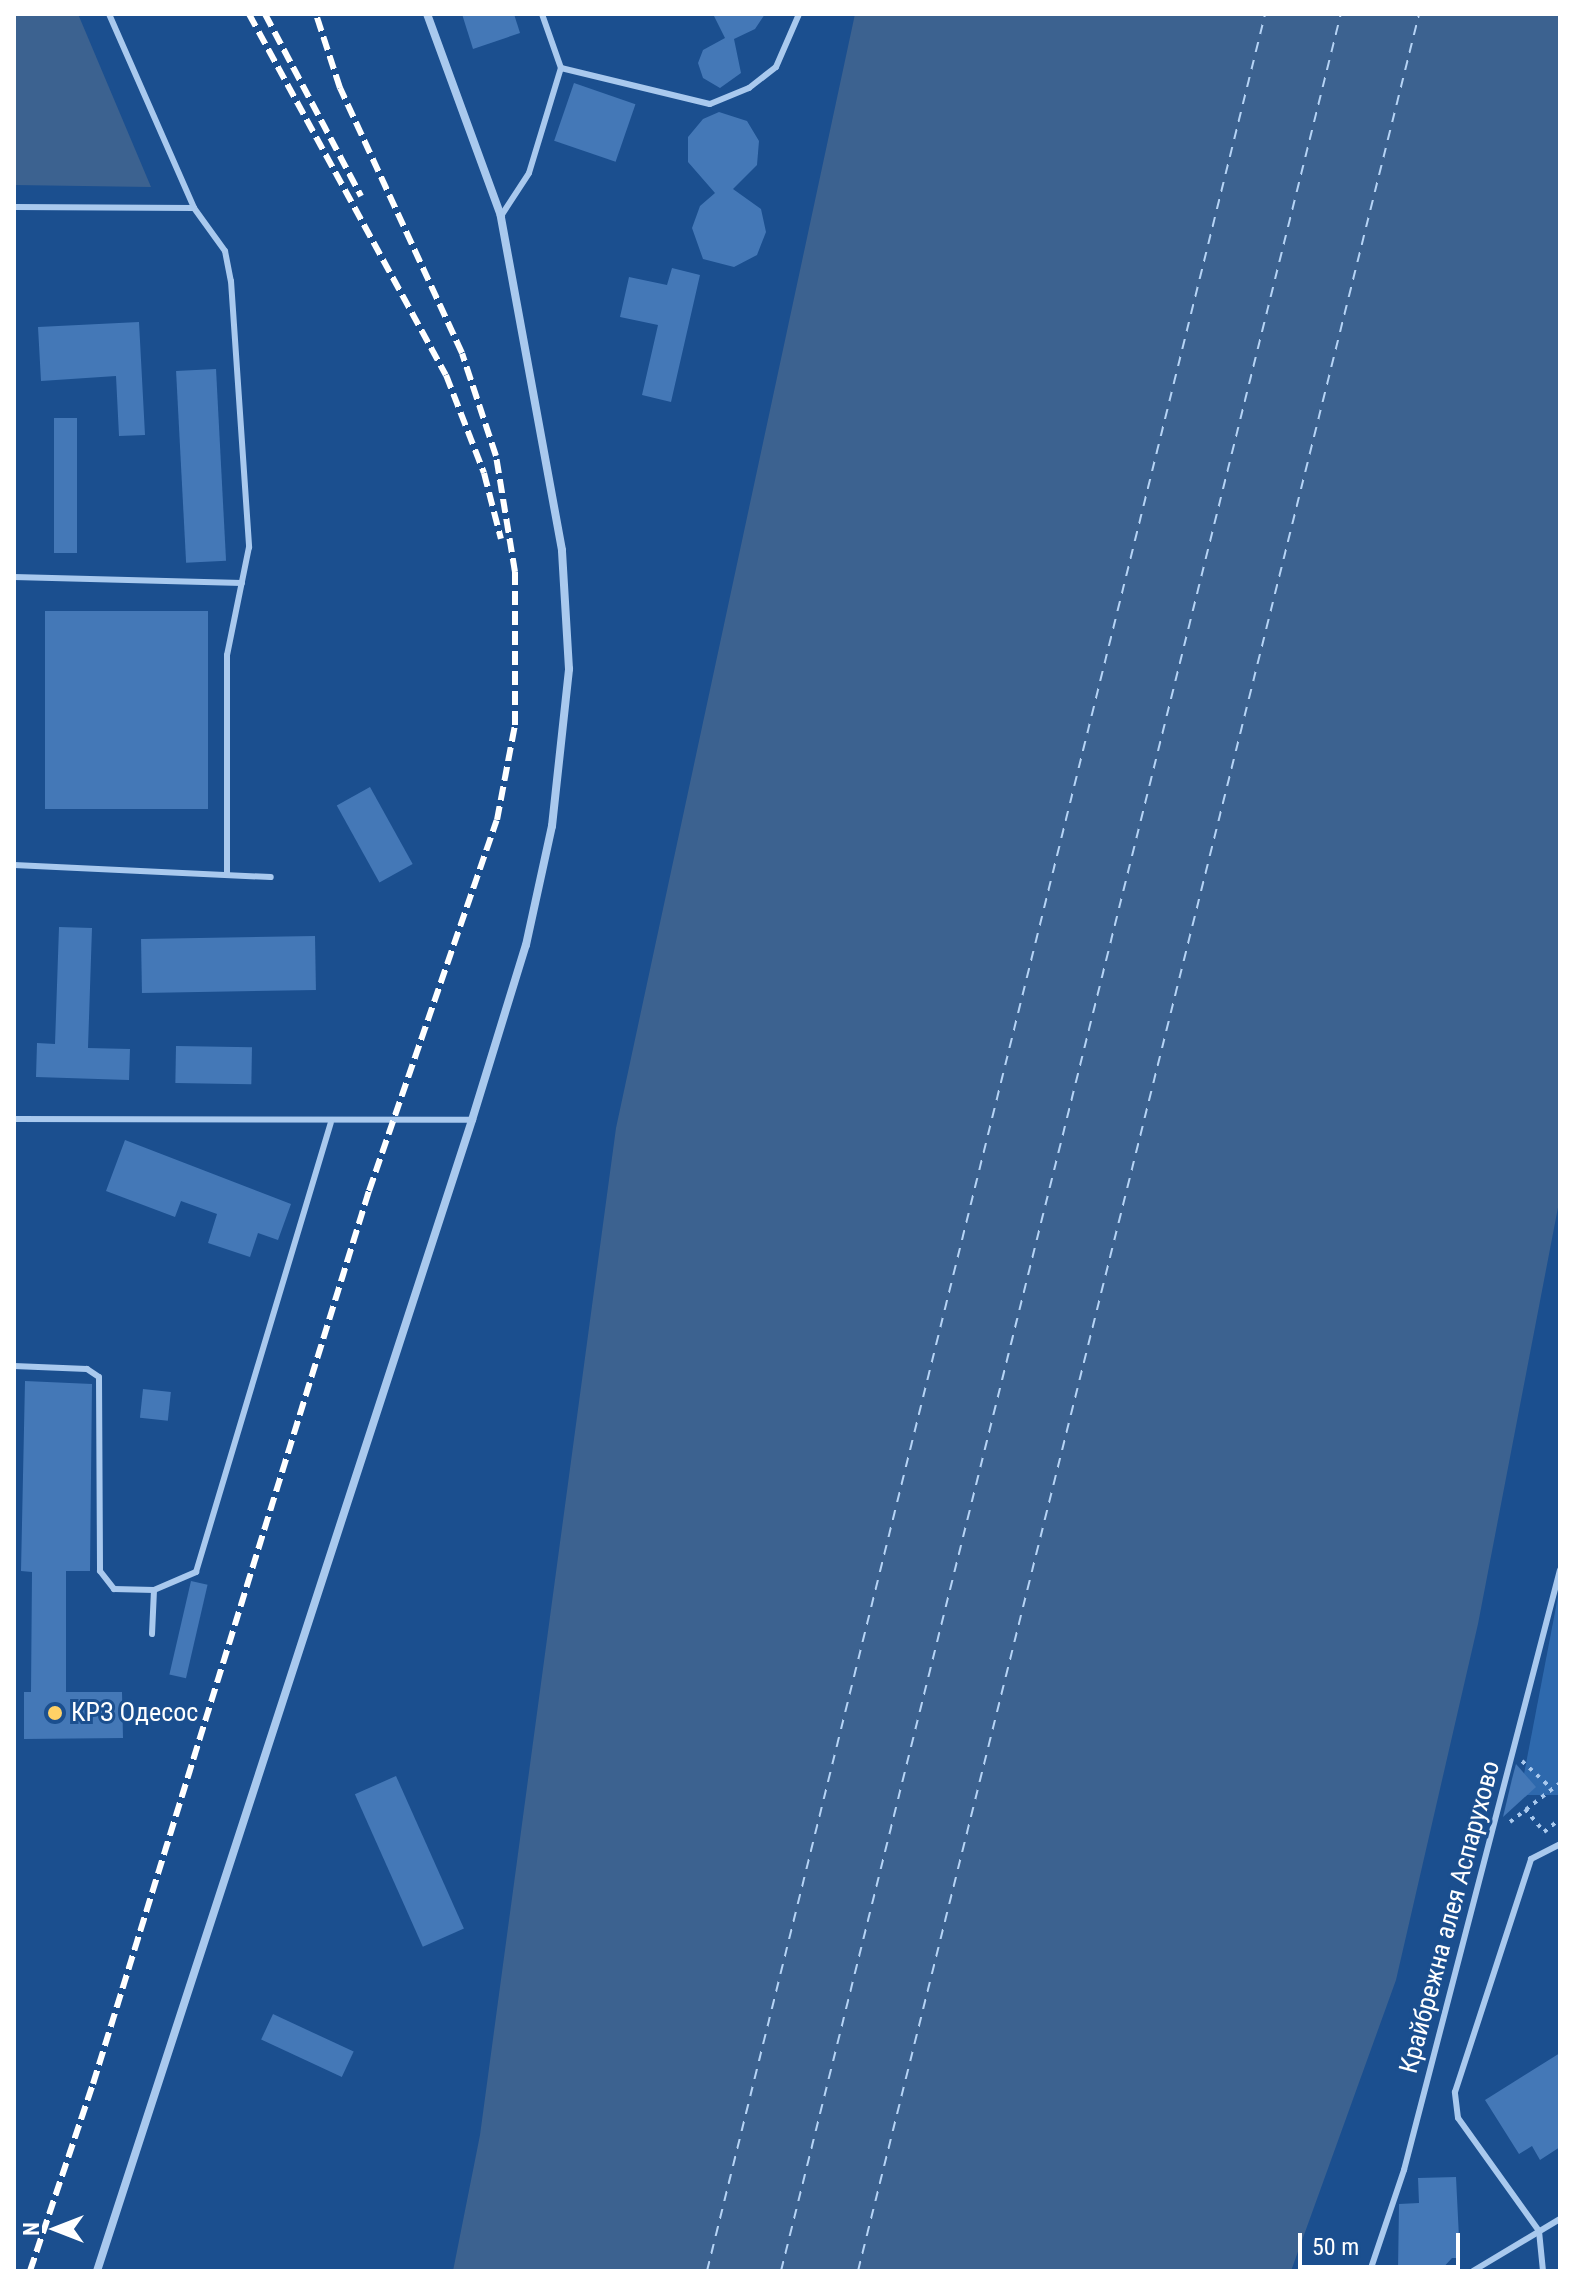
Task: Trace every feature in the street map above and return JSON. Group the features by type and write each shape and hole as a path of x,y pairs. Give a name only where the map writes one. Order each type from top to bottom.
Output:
{"street":[{"path":"97,2271 472,1120 526,945 552,826 569,669 562,550 501,216 427,14"}],"lane":[{"path":"109,14 194,208 225,251 231,281 249,547 227,655 227,875"},
{"path":"501,216 529,173 561,68 542,14"},
{"path":"561,68 710,104 749,88 776,67 799,14"},
{"path":"14,207 194,208"},
{"path":"14,577 242,583"},
{"path":"14,865 271,877"},
{"path":"14,1119 331,1123 472,1120"},
{"path":"14,1366 87,1369 99,1377 100,1571 114,1589 154,1590 196,1572 331,1123"},
{"name":"Крайбрежна алея Аспарухово","path":"1370,2271 1404,2170 1560,1570"},
{"path":"152,1634 154,1590"},
{"path":"1543,2271 1539,2231 1458,2118 1455,2092 1531,1859 1560,1844"},
{"path":"1473,2271 1560,2219"}],"path":[{"path":"1514,1754 1551,1789"},
{"path":"1495,1825 1511,1822 1560,1783"},
{"path":"1525,1809 1544,1832 1560,1819"}],"shaded area":[{"path":"14,14 78,14 151,187 14,185"},
{"path":"855,14 1560,14 1560,1197 1478,1624 1396,1980 1291,2271 453,2271 480,2135 616,1128"},
{"path":"1560,1586 1560,1795 1520,1795"}],"building":[{"path":"462,14 514,14 520,33 473,49"},
{"path":"713,14 765,14 755,29 734,39 741,73 720,88 703,78 698,63 703,50 725,38"},
{"path":"574,83 635,104 616,162 554,141"},
{"path":"719,112 747,121 759,141 757,165 733,189 761,209 766,232 757,255 734,267 703,259 692,228 700,206 715,193 688,162 688,137 703,119"},
{"path":"672,268 700,275 671,402 642,395 658,325 620,317 629,277 667,285"},
{"path":"139,322 145,435 119,436 116,376 41,381 38,327"},
{"path":"216,369 226,561 186,563 176,371"},
{"path":"54,418 77,418 77,553 54,553"},
{"path":"45,611 208,611 208,809 45,809"},
{"path":"370,787 413,864 379,882 337,805"},
{"path":"59,927 92,928 88,1048 130,1049 129,1080 36,1077 37,1043 55,1044"},
{"path":"315,936 316,990 142,993 141,939"},
{"path":"176,1046 252,1047 251,1084 175,1083"},
{"path":"125,1140 291,1204 278,1240 258,1233 250,1257 208,1243 217,1214 181,1201 175,1217 106,1191"},
{"path":"25,1381 92,1384 90,1571 66,1571 66,1692 122,1692 123,1738 24,1739 24,1692 31,1692 32,1572 21,1571"},
{"path":"143,1389 171,1392 168,1421 140,1418"},
{"path":"191,1581 208,1585 186,1678 169,1675"},
{"path":"1516,1764 1536,1787 1503,1817 1512,1779"},
{"path":"396,1776 464,1929 423,1947 355,1794"},
{"path":"273,2014 354,2052 342,2077 261,2039"},
{"path":"1560,2053 1560,2147 1540,2160 1532,2146 1519,2154 1485,2100"},
{"path":"1456,2177 1460,2258 1452,2258 1440,2271 1398,2271 1399,2204 1419,2203 1418,2178"}],"ferry route":[{"path":"707,2271 1265,14"},
{"path":"781,2271 1341,14"},
{"path":"858,2271 1419,14"}],"railway":[{"path":"249,14 446,375 484,473 501,539"},
{"path":"265,14 361,196"},
{"path":"30,2271 93,2084 369,1191 497,820 515,725 515,572 496,456 462,353 340,88 316,14"}],"place":[{"name":"КРЗ Одесос","path":"55,1713"}]}
